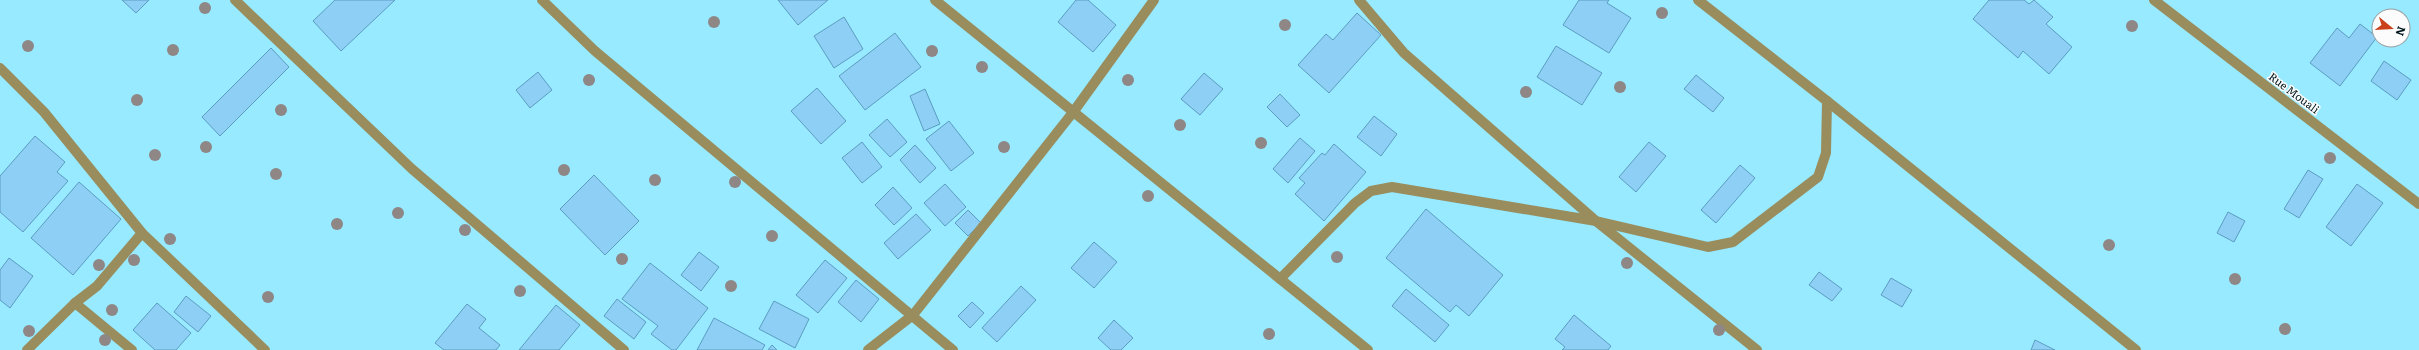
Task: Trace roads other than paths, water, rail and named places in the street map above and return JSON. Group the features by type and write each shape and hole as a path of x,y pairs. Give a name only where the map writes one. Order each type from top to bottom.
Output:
{"street":[{"path":"235,0 412,169 624,350"},
{"path":"542,0 595,51 913,315 953,350"},
{"path":"935,0 1368,350"},
{"path":"868,350 913,315 1074,111 1154,0"},
{"path":"1359,0 1404,53 1596,221 1757,350"},
{"path":"1698,0 1827,101 2136,350"},
{"name":"Rue Mouali","path":"2154,0 2419,204"},
{"path":"0,68 44,112 142,233 266,350"},
{"path":"1280,279 1355,203 1370,191 1392,187 1596,221 1708,247 1733,242 1818,177 1826,153 1827,101"},
{"path":"27,350 74,302 97,286 142,233"},
{"path":"74,302 132,350"}]}
